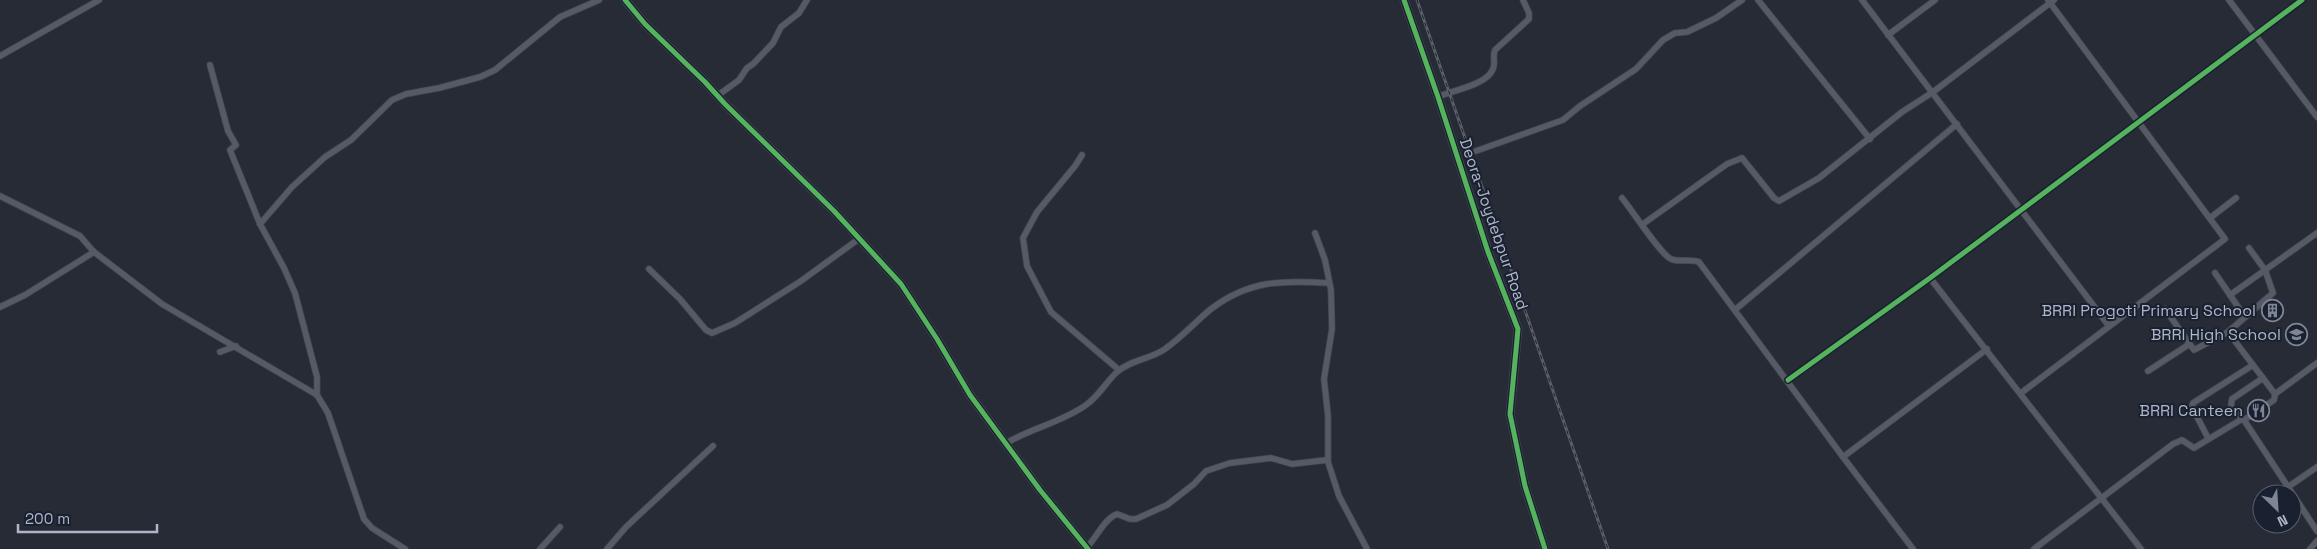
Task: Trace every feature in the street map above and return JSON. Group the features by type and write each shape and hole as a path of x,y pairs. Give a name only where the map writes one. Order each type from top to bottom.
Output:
{"street":[{"path":"0,56 99,0"},
{"path":"260,224 299,181 325,157 351,140 392,100 406,94 439,88 480,77 494,70 560,17 599,0"},
{"path":"625,0 645,24 860,238 901,284 923,316 970,395 1005,444 1087,548 1110,517 1117,514 1130,520 1167,505 1194,484 1206,471 1230,463 1271,458 1292,464 1327,460"},
{"path":"717,96 739,80 747,68 773,43 781,27 799,13 807,0"},
{"name":"Deora-Joydebpur Road","path":"1404,0 1438,97 1488,252 1518,329 1510,414 1525,486 1545,549"},
{"path":"1438,97 1476,84 1490,74 1494,68 1493,54 1495,50 1529,19 1529,13 1523,0"},
{"path":"1476,151 1563,120 1580,106 1636,69 1663,40 1675,33 1687,32 1716,18 1742,0"},
{"path":"1758,0 1870,139"},
{"path":"1862,0 2109,326"},
{"path":"1888,35 1935,0"},
{"path":"2229,0 2317,117"},
{"path":"1788,380 1930,278 2302,0"},
{"path":"1643,224 1727,164 1742,158 1746,160 1774,198 1779,201 1819,178 1902,112 1932,92 2051,1 2225,239 2021,393"},
{"path":"210,65 228,131 236,144 230,150 260,224 284,268 295,294 317,377 317,395"},
{"path":"1736,309 1957,124"},
{"path":"1082,155 1036,212 1022,238 1027,266 1051,312 1119,370"},
{"path":"0,196 80,236 94,252 162,304 317,395 328,413 364,519 372,528 405,549"},
{"path":"1622,198 1643,224 1662,254 1675,260 1699,262 1736,309 1843,457 1913,549"},
{"path":"2210,218 2236,198"},
{"path":"1315,233 1325,260 1329,283 1332,329 1324,379 1328,416 1327,460 1339,496 1367,549"},
{"path":"2230,295 2317,233"},
{"path":"649,269 680,299 706,330 712,333 735,323 801,281 860,238"},
{"path":"2165,309 2194,350 2198,350 2228,332 2273,293 2265,270 2250,248"},
{"path":"0,307 25,295 94,252"},
{"path":"2215,273 2245,317"},
{"path":"1930,278 2141,549"},
{"path":"1005,444 1020,434 1054,423 1086,405 1119,370 1163,351 1182,337 1211,309 1256,285 1294,280 1329,283"},
{"path":"2228,332 2275,394"},
{"path":"2148,371 2188,344"},
{"path":"220,352 236,346"},
{"path":"1843,457 1987,350"},
{"path":"2034,549 2173,444 2182,440 2194,448 2274,400 2275,394 2317,363"},
{"path":"2208,438 2192,407 2193,403 2253,365"},
{"path":"2263,378 2232,399 2231,406 2243,419 2286,484"},
{"path":"607,549 626,527 713,446"},
{"path":"2292,484 2317,466"},
{"path":"2302,508 2317,531"},
{"path":"540,549 560,527"},
{"path":"2044,549 2046,540"},
{"path":"2310,549 2317,541"}],"railway":[{"path":"1417,0 1608,549"}],"cycle path":[{"path":"625,0 645,24 834,211 901,284 937,339 970,395 1040,490 1088,549"},
{"path":"1404,0 1438,97 1488,252 1518,329 1510,414 1525,486 1545,549"},
{"path":"1788,380 1930,278 2302,0"}],"place":[{"name":"BRRI Progoti Primary School","path":"2272,310"},
{"name":"BRRI High School","path":"2297,334"},
{"name":"BRRI Canteen","path":"2259,410"}]}
